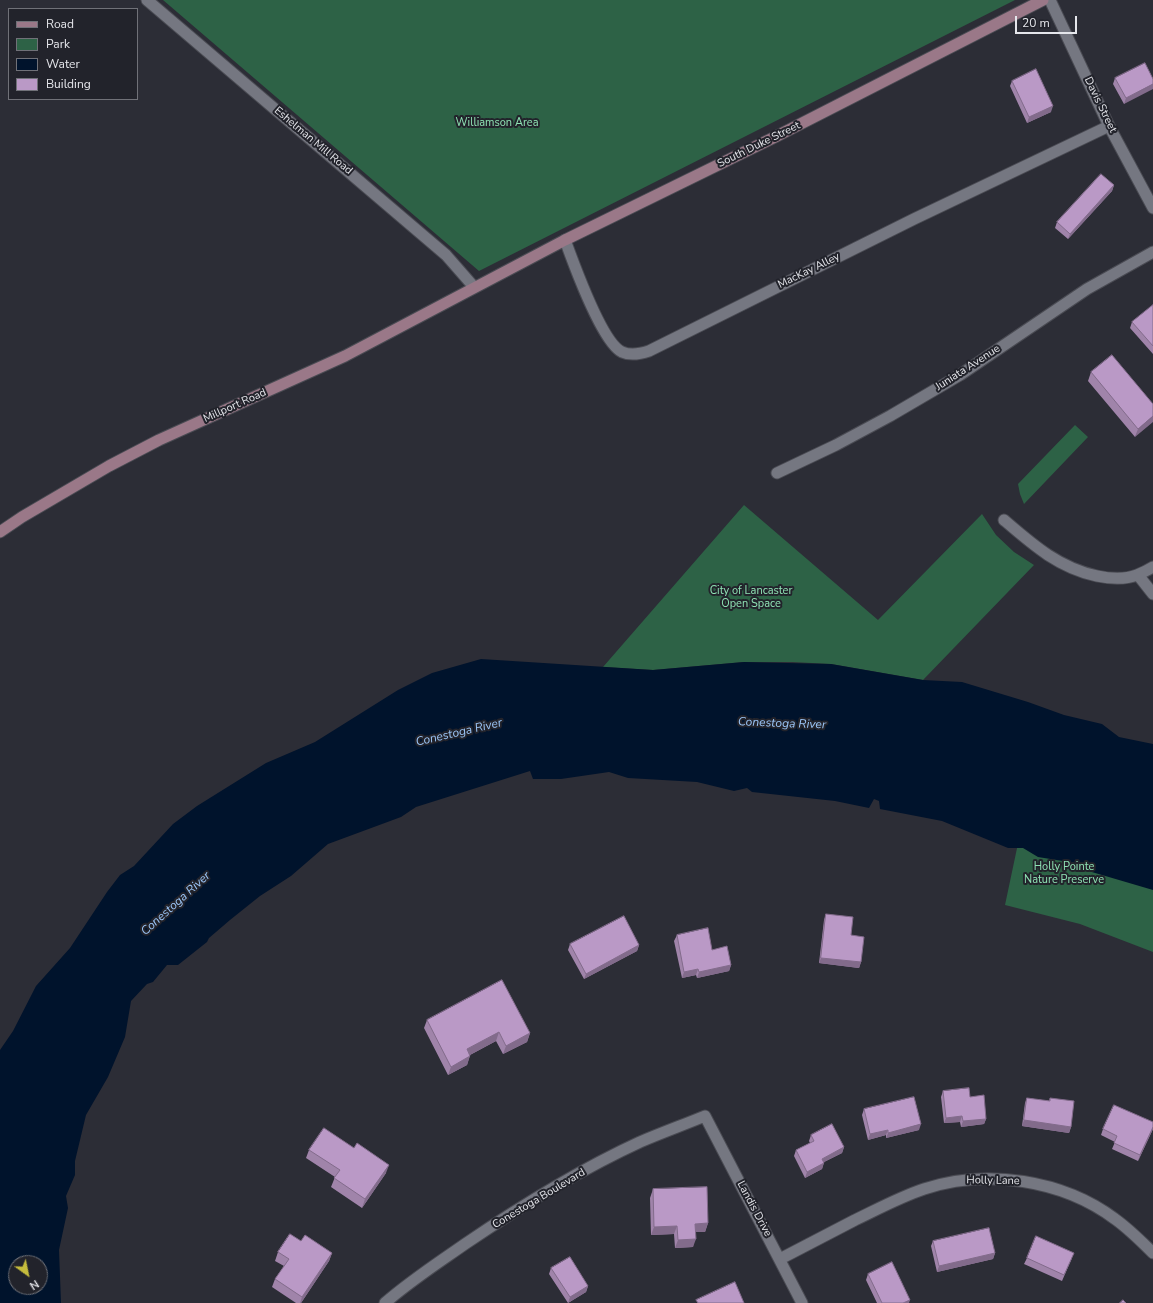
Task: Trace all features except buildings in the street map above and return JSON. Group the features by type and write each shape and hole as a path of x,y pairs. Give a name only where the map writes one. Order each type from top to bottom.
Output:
{"main road":[{"name":"South Duke Street","path":"474,287 565,240 775,138 1043,0"},
{"name":"Millport Road","path":"0,532 22,517 109,466 159,440 345,356 474,287"}],"street":[{"name":"Eshelman Mill Road","path":"147,0 446,255 474,287"},
{"name":"Davis Street","path":"1050,0 1109,126 1153,208"},
{"name":"MacKay Alley","path":"565,240 581,286 610,342 621,352 635,355 649,351 914,219 1109,126"},
{"name":"Juniata Avenue","path":"777,473 903,409 960,375 1087,288 1153,252"},
{"path":"1004,520 1034,546 1056,561 1089,575 1112,580 1129,578 1138,575 1153,566"},
{"path":"1138,575 1153,594"},
{"name":"Landis Drive","path":"705,1116 802,1303"},
{"name":"Conestoga Boulevard","path":"385,1303 405,1285 429,1268 490,1227 536,1199 641,1142 705,1116"},
{"name":"Holly Lane","path":"780,1259 888,1204 925,1189 958,1181 992,1179 1025,1182 1055,1189 1085,1201 1114,1218 1153,1253"}],"green space":[{"name":"Williamson Area","path":"163,0 1015,0 479,271"},
{"path":"1075,425 1088,437 1024,504 1018,484"},
{"name":"City of Lancaster Open Space","path":"744,505 878,620 982,514 996,535 1014,552 1034,565 923,680 831,664 792,662 744,662 653,670 603,667"},
{"name":"Holly Pointe Nature Preserve","path":"1024,815 1153,861 1153,952 1080,924 1005,905"}],"water":[{"name":"Conestoga River","path":"481,659 653,670 744,662 831,664 923,680 962,682 1028,702 1064,715 1102,724 1119,737 1153,744 1153,890 1085,870 1069,862 1038,857 1023,848 1008,848 942,821 880,809 879,801 874,799 869,808 835,801 752,792 747,788 734,791 697,782 628,778 609,772 561,779 533,779 530,771 416,807 401,817 328,844 291,876 260,896 230,920 209,938 207,942 178,965 167,965 153,982 147,984 131,1001 125,1037 108,1077 86,1115 75,1161 75,1175 66,1196 68,1208 59,1250 61,1303 0,1303 0,1050 13,1031 36,986 70,948 120,875 134,866 173,824 197,806 266,763 315,742 398,690 432,673"}]}
